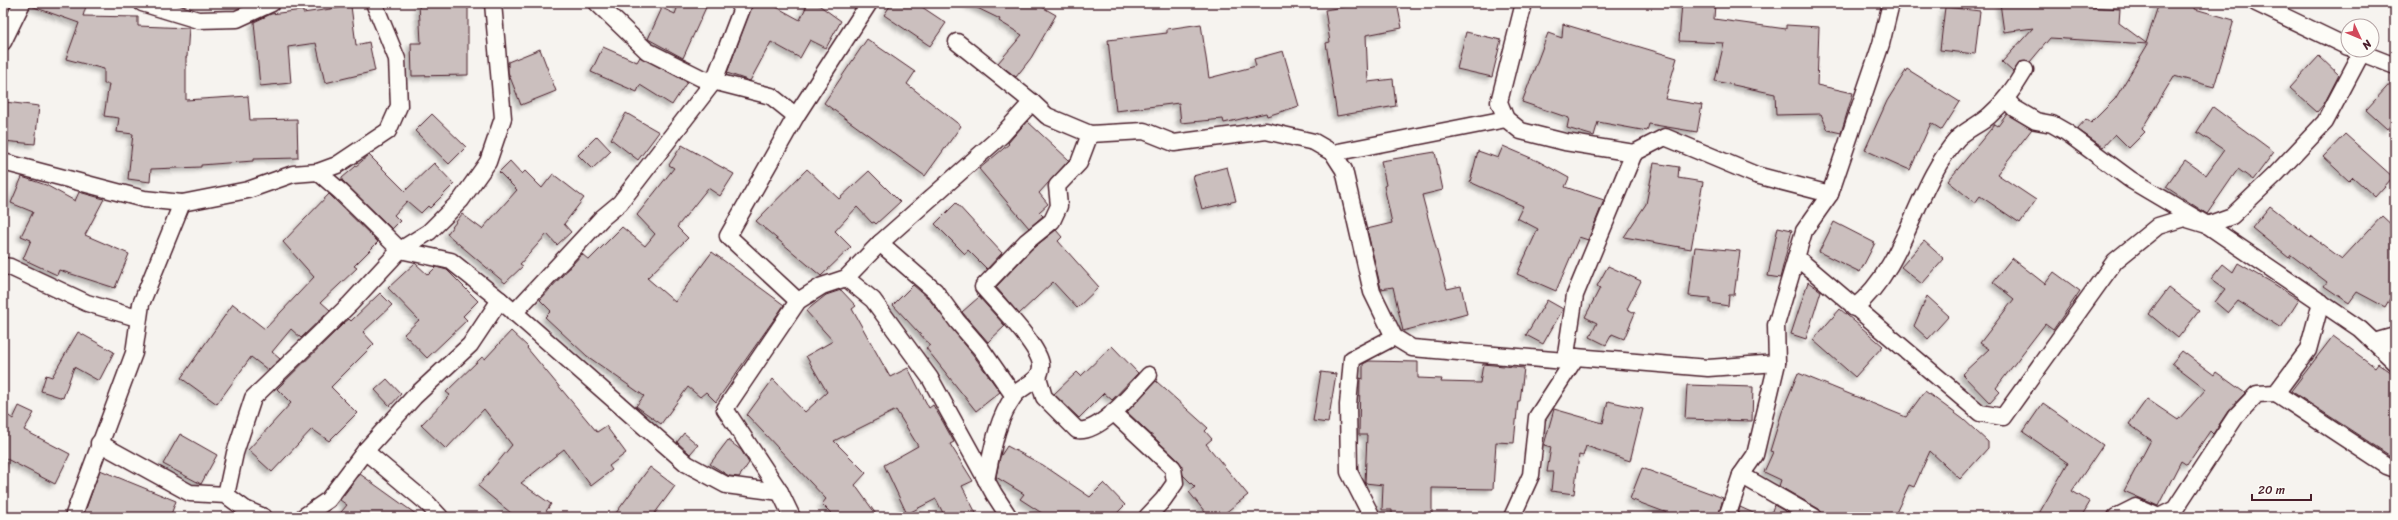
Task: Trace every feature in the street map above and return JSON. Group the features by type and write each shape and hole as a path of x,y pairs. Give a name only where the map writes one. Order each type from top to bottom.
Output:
{"street":[{"path":"3,42 22,3"},
{"path":"142,3 198,20 237,19 269,3 272,3"},
{"path":"3,162 144,199 182,203 248,190 293,174 318,172 337,165 388,131 399,106 397,59 374,3"},
{"path":"226,495 235,453 253,398 350,304 400,250 429,232 461,200 488,162 503,118 493,3"},
{"path":"597,3 647,51 701,78 771,96 796,116"},
{"path":"514,313 580,244 602,218 620,202 714,81 744,3"},
{"path":"798,301 728,236 796,116 869,3"},
{"path":"1524,3 1499,102 1506,119 1522,131 1565,142 1634,153 1665,137 1756,175 1830,194"},
{"path":"1727,517 1741,475 1755,455 1777,363 1776,325 1804,231 1830,194 1881,44 1891,3"},
{"path":"2256,3 2340,43"},
{"path":"957,42 1032,102 1047,116 1090,134 1144,131 1174,143 1266,131 1314,142 1333,153 1344,170 1372,292 1394,337 1412,348 1708,368 1777,363"},
{"path":"1796,257 1854,308 1980,413 2003,417 2115,261 2158,226 2184,218 2207,225 2232,216 2276,174 2325,122 2351,58"},
{"path":"2374,58 2395,66"},
{"path":"1854,308 1869,296 1902,243 1930,179 1958,138 1990,116 2007,100 2025,70"},
{"path":"2007,100 2014,108 2036,121 2052,124 2066,132 2130,180 2207,225 2360,329 2395,362"},
{"path":"792,517 780,492 725,409 798,301 822,286 846,278 880,243 1001,136 1032,102"},
{"path":"1333,153 1506,119"},
{"path":"1090,134 1079,163 1057,186 1059,206 1052,221 1026,242 983,287 1037,351 1041,367 1038,377 1044,397 1077,430 1084,431 1093,428 1113,412 1149,375"},
{"path":"1512,517 1530,475 1537,417 1571,359 1575,295 1634,153"},
{"path":"318,172 341,192 400,250 451,260 500,300 687,464 726,485 780,492"},
{"path":"72,517 134,353 137,318 141,304 182,203"},
{"path":"880,243 935,291 957,321 982,350 1014,396"},
{"path":"3,266 10,267 87,303 137,318"},
{"path":"846,278 873,300 930,378 986,480 1009,517"},
{"path":"303,517 328,500 365,451 414,397 470,344 500,300"},
{"path":"2276,393 2308,350 2321,302"},
{"path":"2374,342 2395,336"},
{"path":"1372,517 1349,472 1348,405 1352,359 1394,337"},
{"path":"986,480 996,432 1014,396 1038,377"},
{"path":"2116,517 2136,507 2159,517 2175,509 2236,416 2257,394 2276,393 2387,466 2395,469"},
{"path":"1113,412 1173,468 1175,484 1147,517"},
{"path":"99,443 190,492 226,495 245,509 264,517"},
{"path":"365,451 426,503 440,517"},
{"path":"1741,475 1814,517"}],"building":[{"path":"31,3 87,3 83,16 138,17 138,26 189,28 186,57 186,100 248,96 250,120 297,119 298,158 253,159 253,161 201,165 201,167 151,169 150,182 128,179 133,134 117,132 119,118 104,116 109,84 104,84 104,69 66,59 79,23 31,6"},
{"path":"419,3 468,3 468,75 412,76 411,43 421,43"},
{"path":"679,3 708,3 683,58 648,39 662,8 675,14"},
{"path":"753,3 769,3 800,20 808,3 816,3 841,21 826,48 810,40 800,58 771,42 750,81 727,73"},
{"path":"892,3 916,3 946,23 930,46 884,15"},
{"path":"967,3 1035,3 1056,15 1031,58 1016,77 998,63 1022,35 999,21 1000,19"},
{"path":"1367,3 1397,3 1402,28 1366,35 1368,82 1393,79 1396,106 1337,116 1326,43 1330,42 1325,10"},
{"path":"1682,3 1715,3 1714,19 1786,29 1786,25 1819,27 1817,85 1853,93 1841,133 1828,130 1821,114 1776,115 1775,94 1715,81 1724,43 1679,41"},
{"path":"2000,3 2058,3 2059,5 2120,9 2119,23 2146,43 2159,3 2196,3 2195,9 2234,20 2214,87 2174,76 2142,129 2145,132 2129,148 2115,134 2103,147 2077,129 2086,119 2091,123 2115,99 2148,44 2050,38 2030,62 2020,62 2013,72 2002,62 2033,28 2004,32"},
{"path":"351,6 356,45 369,42 375,71 325,83 316,43 288,47 291,83 260,86 254,22 271,14 303,10 303,13"},
{"path":"1945,7 1980,11 1975,54 1940,50"},
{"path":"1201,24 1209,78 1256,66 1254,59 1283,51 1299,106 1267,116 1266,113 1224,123 1223,119 1181,123 1179,103 1116,111 1108,40 1167,33 1167,29"},
{"path":"1563,24 1677,58 1665,99 1702,105 1697,132 1649,124 1647,131 1598,122 1594,136 1567,128 1569,118 1522,102 1548,33 1562,38"},
{"path":"1466,32 1501,40 1492,77 1457,69"},
{"path":"867,39 915,72 907,84 961,126 925,176 824,103"},
{"path":"603,47 637,62 640,57 687,82 672,105 640,85 637,92 591,72"},
{"path":"540,49 556,91 521,105 508,72 508,62"},
{"path":"2319,56 2339,75 2324,104 2317,112 2290,88"},
{"path":"1907,69 1960,102 1942,130 1931,123 1910,170 1865,150 1887,101"},
{"path":"2395,78 2395,120 2387,129 2366,110"},
{"path":"5,102 39,106 35,144 3,141"},
{"path":"2213,107 2274,152 2253,180 2238,169 2207,214 2166,187 2185,160 2206,175 2224,150 2197,132"},
{"path":"626,113 659,132 638,160 611,139"},
{"path":"432,114 466,147 449,164 415,131"},
{"path":"2007,114 2032,129 1997,174 2036,200 2020,223 1980,196 1975,203 1948,181 1995,124 1998,126"},
{"path":"1027,121 1069,160 1039,193 1048,204 1039,212 1043,216 1029,228 979,169 1009,144 1008,143"},
{"path":"2345,134 2393,177 2375,197 2353,177 2349,181 2323,157"},
{"path":"597,136 611,151 592,169 578,155"},
{"path":"682,145 734,174 720,196 708,188 677,227 688,238 647,278 675,302 712,252 784,305 716,402 706,392 700,397 688,387 661,424 636,406 644,396 587,356 545,317 551,311 540,300 582,254 589,260 622,227 645,246 655,234 637,215 674,168 669,165"},
{"path":"1503,146 1538,161 1569,178 1565,187 1604,200 1588,240 1579,237 1556,291 1517,274 1538,229 1517,218 1523,206 1470,182 1478,151 1498,158"},
{"path":"1435,152 1443,190 1422,195 1447,289 1461,286 1467,314 1403,331 1393,287 1381,289 1367,229 1392,223 1384,186 1386,185 1381,161"},
{"path":"369,155 405,191 434,163 454,184 430,208 428,206 421,213 407,201 394,215 400,221 392,229 342,180 342,178"},
{"path":"510,161 522,174 525,171 542,188 553,174 584,198 564,224 571,232 557,245 547,234 520,264 523,266 505,283 447,234 462,214 482,229 517,190 499,172"},
{"path":"1654,163 1679,167 1678,178 1703,182 1691,249 1624,237 1646,204"},
{"path":"1227,167 1236,201 1202,209 1193,176"},
{"path":"807,169 839,199 869,171 900,202 876,224 874,222 872,223 857,207 835,231 851,247 821,276 756,221"},
{"path":"22,177 46,185 75,201 79,192 104,199 85,235 129,254 115,288 59,270 57,275 23,259 31,240 21,236 33,212 11,203"},
{"path":"329,194 378,242 354,266 357,268 321,302 330,310 301,338 291,329 272,352 280,359 268,370 251,357 217,404 181,378 233,304 265,329 314,277 283,242"},
{"path":"956,203 1002,253 987,269 968,250 965,254 935,224"},
{"path":"2270,206 2310,237 2311,236 2342,259 2382,216 2395,228 2395,290 2385,307 2357,292 2349,303 2324,286 2327,282 2291,255 2289,258 2252,228"},
{"path":"1834,222 1875,243 1860,272 1819,252"},
{"path":"1778,227 1792,230 1780,278 1768,276"},
{"path":"1056,230 1062,237 1058,241 1099,287 1077,308 1053,282 1019,314 996,287 1032,249"},
{"path":"1924,241 1944,259 1922,284 1901,267"},
{"path":"1695,247 1740,251 1734,295 1729,295 1728,306 1710,303 1710,298 1689,296"},
{"path":"2012,258 2045,284 2054,272 2080,291 2053,330 2045,324 1996,388 2000,392 1990,403 1962,374 1989,349 1980,343 2014,299 1993,282"},
{"path":"415,263 428,275 436,267 447,270 478,301 463,316 467,320 427,358 404,334 419,320 388,288"},
{"path":"2238,263 2299,300 2281,328 2238,301 2228,313 2215,302 2225,289 2211,279 2223,264 2233,272"},
{"path":"1608,266 1641,281 1627,309 1635,313 1624,339 1612,334 1606,345 1590,337 1597,323 1585,317 1600,288 1597,286"},
{"path":"1808,282 1821,291 1806,339 1791,334"},
{"path":"913,285 928,298 974,356 1000,392 976,411 926,348 930,345 893,305"},
{"path":"2169,288 2199,311 2178,338 2149,314"},
{"path":"841,290 856,306 852,309 890,377 908,368 929,408 933,405 954,442 950,444 973,481 962,486 978,517 945,517 936,499 907,514 884,465 918,446 896,410 834,441 866,473 855,485 878,517 835,517 822,504 826,499 747,415 773,379 805,412 827,392 806,356 833,341 806,311 826,295"},
{"path":"380,293 392,305 363,332 374,344 331,387 357,413 329,441 312,429 272,472 248,450 291,403 277,389 344,323 349,319 351,321"},
{"path":"1927,296 1949,316 1928,339 1914,326"},
{"path":"979,297 1005,326 988,342 962,312"},
{"path":"1547,300 1563,309 1543,344 1526,335"},
{"path":"1840,309 1883,346 1855,377 1813,340"},
{"path":"511,331 528,347 527,348 597,432 606,426 626,453 609,466 612,470 591,486 564,449 521,483 551,504 542,517 516,517 478,486 512,445 484,409 446,449 421,425 450,395 446,392 482,357 485,359"},
{"path":"78,332 114,352 99,381 74,367 63,398 41,391 46,375 52,377"},
{"path":"2333,336 2375,367 2378,363 2395,375 2395,459 2291,391"},
{"path":"1112,346 1138,373 1112,400 1104,393 1079,418 1054,394 1077,372 1081,376"},
{"path":"2182,351 2214,375 2216,372 2245,393 2228,411 2213,434 2210,431 2187,465 2181,461 2158,506 2124,491 2151,440 2129,424 2147,399 2178,420 2206,389 2172,363"},
{"path":"1369,361 1418,362 1418,378 1442,379 1441,382 1480,383 1483,364 1524,368 1520,401 1518,401 1514,443 1496,442 1493,489 1432,488 1432,517 1392,517 1392,510 1382,510 1383,485 1365,483 1367,435 1359,435 1360,378 1363,379 1363,364"},
{"path":"1321,372 1336,374 1328,423 1313,421"},
{"path":"1798,373 1906,417 1925,391 1963,419 1988,442 1988,448 1960,479 1930,451 1914,487 1909,485 1894,517 1823,517 1819,509 1779,486 1781,480 1764,472 1773,452 1770,451 1782,412"},
{"path":"387,379 401,394 390,406 375,390"},
{"path":"1156,381 1208,428 1205,431 1212,439 1206,444 1248,495 1220,517 1209,517 1189,492 1195,487 1183,475 1179,461 1127,412"},
{"path":"1687,385 1753,387 1752,421 1685,419"},
{"path":"1608,401 1643,409 1630,461 1586,446 1583,456 1579,455 1574,494 1551,491 1553,472 1547,472 1551,447 1544,445 1554,409 1603,423"},
{"path":"2043,403 2103,445 2072,491 2090,502 2081,517 2037,517 2068,463 2023,432"},
{"path":"19,406 34,413 24,430 70,454 55,484 3,457 3,412 13,419"},
{"path":"684,433 698,445 690,454 677,442"},
{"path":"180,434 217,455 201,484 163,464"},
{"path":"728,440 741,450 749,463 739,477 729,476 710,464"},
{"path":"1007,446 1043,465 1090,497 1104,483 1125,505 1113,517 1048,517 1020,499 1024,494 996,477 1000,457"},
{"path":"650,467 675,486 652,517 613,517"},
{"path":"1642,468 1723,498 1718,517 1678,517 1630,499"},
{"path":"100,470 176,501 170,517 83,517"},
{"path":"360,474 420,517 337,517 347,505 340,500"},
{"path":"1774,505 1795,517 1770,517"},
{"path":"1740,507 1762,517 1737,517"}]}
